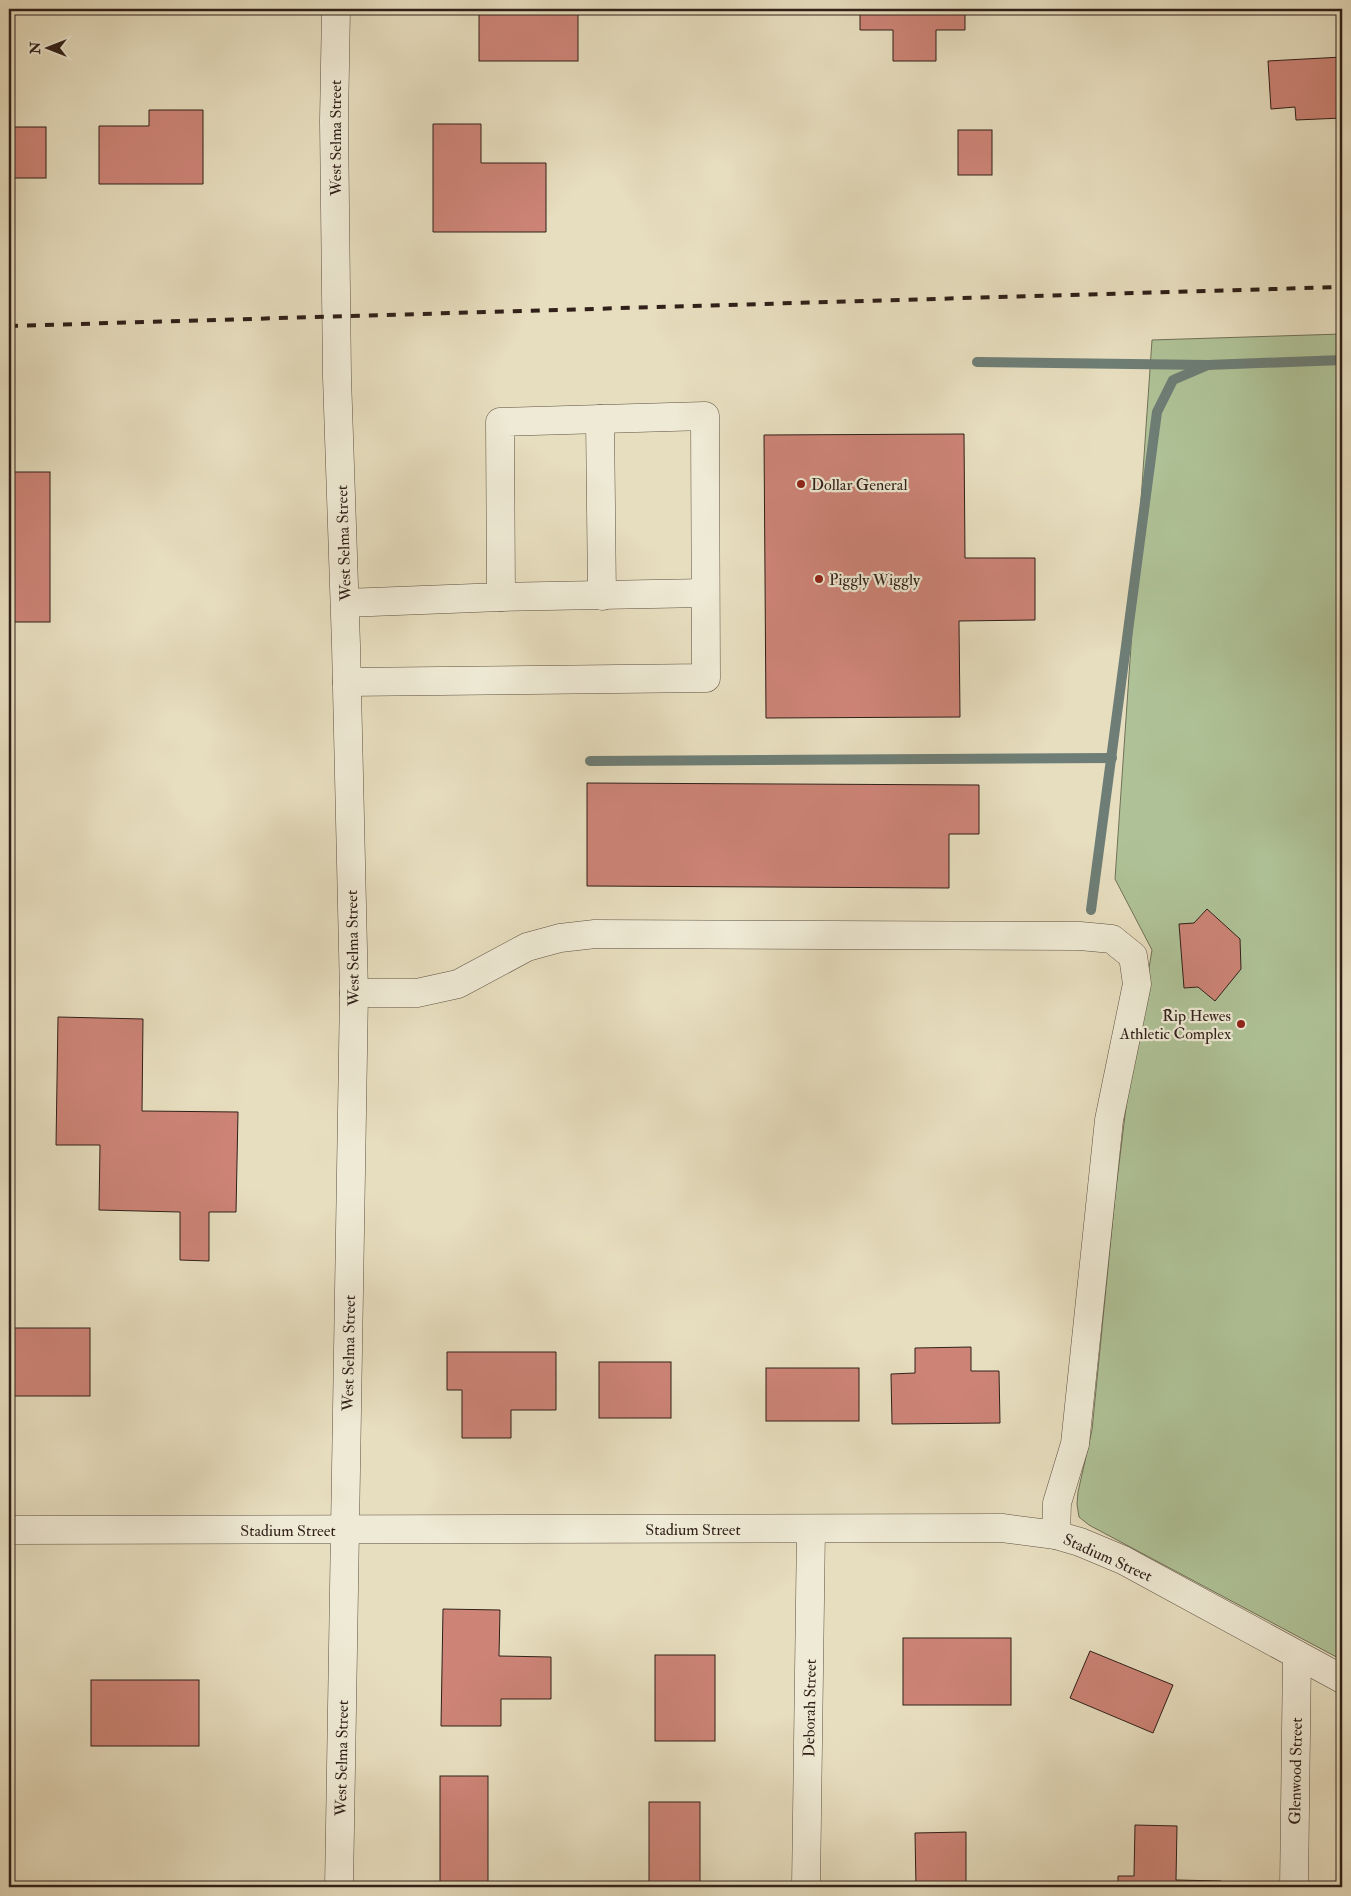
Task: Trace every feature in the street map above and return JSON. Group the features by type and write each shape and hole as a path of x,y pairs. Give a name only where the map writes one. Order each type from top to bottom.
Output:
{"street":[{"name":"West Selma Street","path":"336,9 334,121 337,377 345,603 354,994 339,1887"},
{"path":"347,682 706,678 705,416 500,422 501,598"},
{"path":"600,419 602,596"},
{"path":"345,603 705,593"},
{"path":"354,994 417,992 458,984 527,947 560,938 595,934 1080,936 1112,938 1132,956 1136,984 1109,1120 1075,1444 1057,1503 1056,1534"},
{"name":"Stadium Street","path":"9,1530 1002,1528 1056,1534 1123,1560 1342,1679"},
{"name":"Deborah Street","path":"806,1887 811,1529"},
{"name":"Glenwood Street","path":"1294,1887 1297,1655"}],"green space":[{"name":"Rip Hewes Athletic Complex","path":"1342,334 1342,1660 1089,1525 1079,1517 1077,1504 1092,1430 1115,1197 1127,1099 1152,950 1115,879 1152,340"}],"building":[{"path":"860,9 965,9 965,30 936,30 936,61 893,61 893,30 860,30"},
{"path":"479,10 578,10 578,61 479,61"},
{"path":"1342,57 1342,118 1296,120 1295,107 1271,109 1268,61"},
{"path":"149,110 203,110 203,184 99,184 99,126 149,126"},
{"path":"433,124 481,124 481,163 546,163 546,232 433,232"},
{"path":"9,127 46,127 46,178 9,178"},
{"path":"958,130 992,130 992,175 958,175"},
{"path":"964,434 965,558 1035,558 1035,620 959,621 960,717 766,718 764,435"},
{"path":"9,472 50,472 50,622 9,622"},
{"path":"587,783 979,785 979,834 949,834 949,888 587,886"},
{"path":"1207,909 1240,939 1241,969 1215,1001 1198,987 1184,988 1179,924 1194,923"},
{"path":"58,1017 143,1019 142,1111 238,1112 236,1212 209,1212 209,1261 180,1260 180,1212 99,1210 100,1145 56,1145"},
{"path":"9,1328 90,1328 90,1396 9,1396"},
{"path":"971,1347 971,1371 999,1371 1000,1423 892,1424 891,1374 915,1373 915,1348"},
{"path":"447,1352 556,1352 556,1410 511,1410 511,1438 462,1438 462,1390 447,1390"},
{"path":"599,1362 671,1362 671,1418 599,1418"},
{"path":"766,1368 859,1368 859,1421 766,1421"},
{"path":"443,1609 500,1610 499,1656 551,1657 551,1699 501,1699 501,1726 441,1726"},
{"path":"903,1638 1011,1638 1011,1705 903,1705"},
{"path":"1090,1651 1173,1685 1153,1733 1070,1698"},
{"path":"655,1655 715,1655 715,1741 655,1741"},
{"path":"91,1680 199,1680 199,1746 91,1746"},
{"path":"440,1776 488,1776 488,1883 440,1883"},
{"path":"649,1802 700,1802 700,1887 649,1887"},
{"path":"1135,1825 1177,1826 1176,1880 1221,1881 1221,1887 1118,1887 1118,1876 1134,1876"},
{"path":"966,1832 966,1887 916,1887 915,1833"}],"waterway":[{"path":"977,362 1208,365 1342,360"},
{"path":"1091,910 1157,412 1173,380 1208,365"},
{"path":"590,761 1112,758"}],"railway":[{"path":"9,326 1342,287"}],"place":[{"name":"Dollar General","path":"801,484"},
{"name":"Piggly Wiggly","path":"819,579"},
{"name":"Rip Hewes Athletic Complex","path":"1241,1024"}]}
